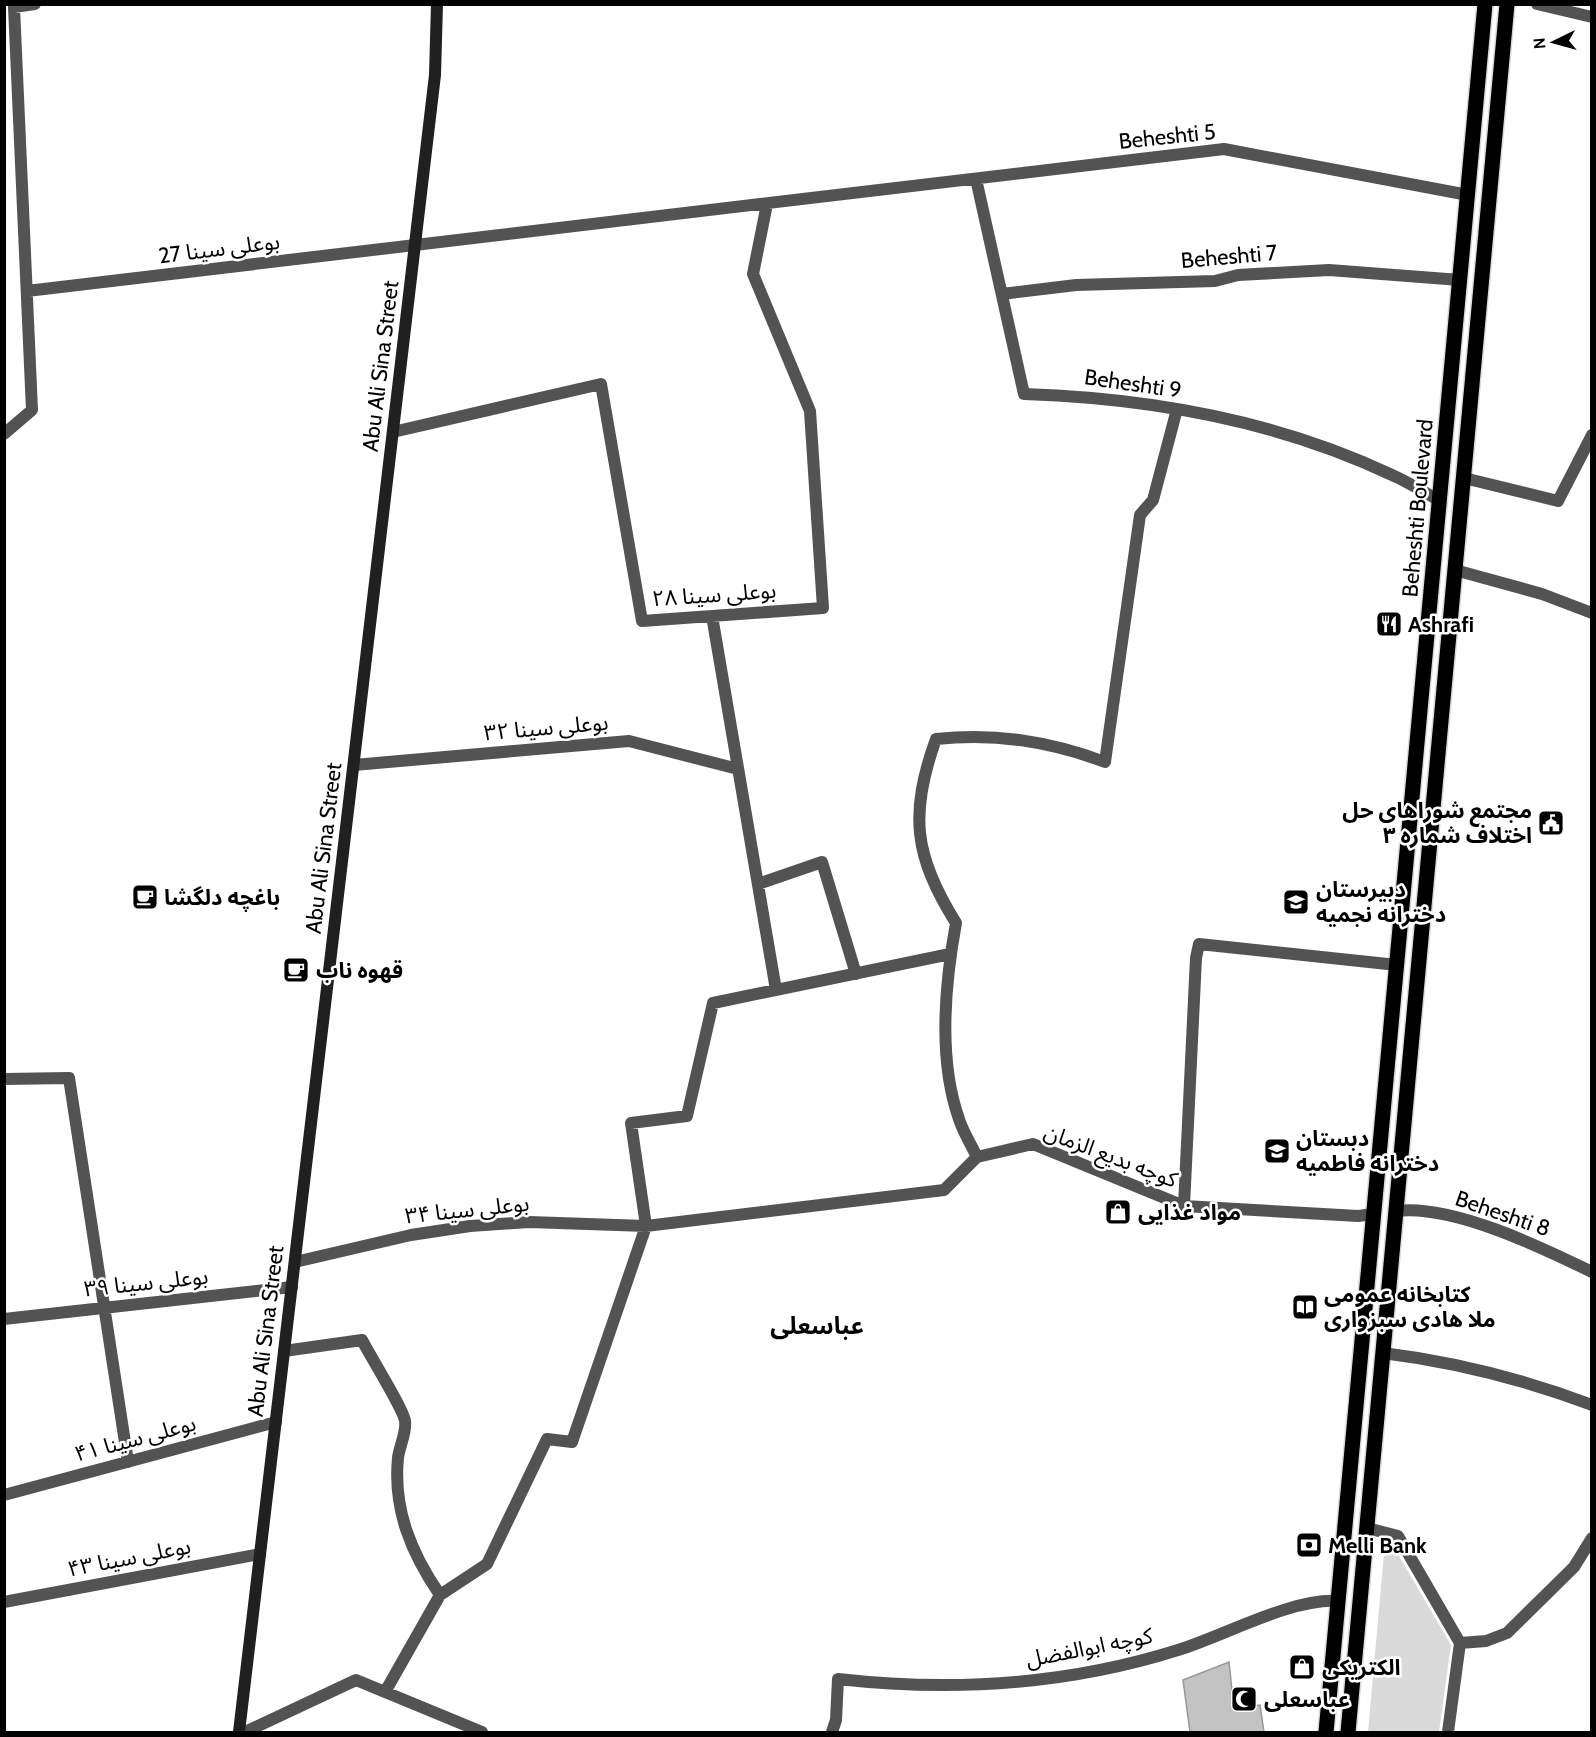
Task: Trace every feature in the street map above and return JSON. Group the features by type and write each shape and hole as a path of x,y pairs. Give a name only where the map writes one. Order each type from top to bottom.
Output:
{"main road":[{"name":"Abu Ali Sina Street","path":"239,1732 435,75 437,4"},
{"name":"Beheshti Boulevard","path":"1326,1732 1485,4"},
{"name":"Beheshti Boulevard","path":"1348,1732 1507,4"}],"street":[{"path":"4,434 32,410 14,7 35,4"},
{"path":"1537,4 1592,16"},
{"name":"Beheshti 5","path":"767,204 1224,149 1468,195"},
{"name":"Beheshti 9","path":"976,179 1024,394 1076,396 1177,409 1237,422 1316,445 1392,474 1440,501"},
{"name":"بوعلی سینا 27","path":"27,291 767,204"},
{"name":"بوعلی سینا ۲۸","path":"393,432 602,384 642,621 823,608 810,411 753,274 767,204"},
{"name":"Beheshti 7","path":"1002,294 1076,285 1215,280 1238,275 1329,270 1460,280"},
{"path":"977,1157 958,1119 950,1078 946,995 956,923 935,890 922,854 918,815 922,776 936,739 1005,736 1073,750 1105,762 1140,515 1153,500 1177,409"},
{"path":"1464,478 1558,501 1592,435"},
{"path":"1455,570 1542,594 1592,613"},
{"path":"712,616 776,990"},
{"name":"بوعلی سینا ۳۲","path":"354,765 629,741 738,769"},
{"path":"758,884 822,862 856,974"},
{"path":"1184,1206 1196,958 1199,944 1397,965"},
{"path":"385,1692 440,1595 487,1564 547,1439 572,1442 646,1226 631,1123 687,1116 713,1003 951,954"},
{"path":"4,1079 69,1078 128,1461"},
{"name":"کوچه بدیع الزمان","path":"977,1157 1033,1144 1184,1206 1358,1216 1374,1214"},
{"name":"بوعلی سینا ۳۴","path":"295,1262 411,1235 470,1226 541,1222 646,1226 944,1190 977,1157"},
{"name":"Beheshti 8","path":"1396,1211 1412,1209 1443,1215 1498,1231 1551,1252 1592,1272"},
{"name":"بوعلی سینا ۳۹","path":"4,1319 292,1287"},
{"path":"284,1351 362,1340 405,1421 398,1457 398,1494 405,1530 415,1556 440,1595"},
{"path":"1383,1353 1432,1359 1489,1371 1592,1405"},
{"name":"بوعلی سینا ۴۱","path":"4,1495 276,1422"},
{"path":"1367,1528 1398,1536 1460,1643 1448,1732"},
{"path":"1460,1643 1486,1641 1507,1633 1574,1567 1592,1538"},
{"name":"بوعلی سینا ۴۳","path":"4,1602 260,1554"},
{"name":"کوچه ابوالفضل","path":"832,1732 836,1720 838,1680 930,1686 979,1686 1062,1677 1168,1653 1261,1619 1323,1600 1338,1601"},
{"path":"245,1732 356,1680 482,1732"}],"shaded area":[{"path":"1385,1542 1392,1544 1451,1645 1439,1732 1368,1732"}],"building":[{"path":"1229,1662 1234,1709 1260,1705 1264,1732 1190,1732 1183,1680"}],"place":[{"name":"Ashrafi","path":"1389,624"},
{"name":"مجتمع شوراهای حل اختلاف شماره ۳","path":"1551,823"},
{"name":"باغچه دلگشا","path":"145,897"},
{"name":"دبیرستان دخترانه نجمیه","path":"1296,902"},
{"name":"قهوه ناب","path":"296,970"},
{"name":"دبستان دخترانه فاطمیه","path":"1277,1151"},
{"name":"مواد غذایی","path":"1118,1212"},
{"name":"کتابخانه عمومی ملا هادی سبزواری","path":"1305,1307"},
{"name":"Melli Bank","path":"1309,1545"},
{"name":"الکتریکی","path":"1302,1667"},
{"name":"عباسعلی","path":"1244,1699"}],"district":[{"name":"عباسعلی","path":"817,1326"}]}
